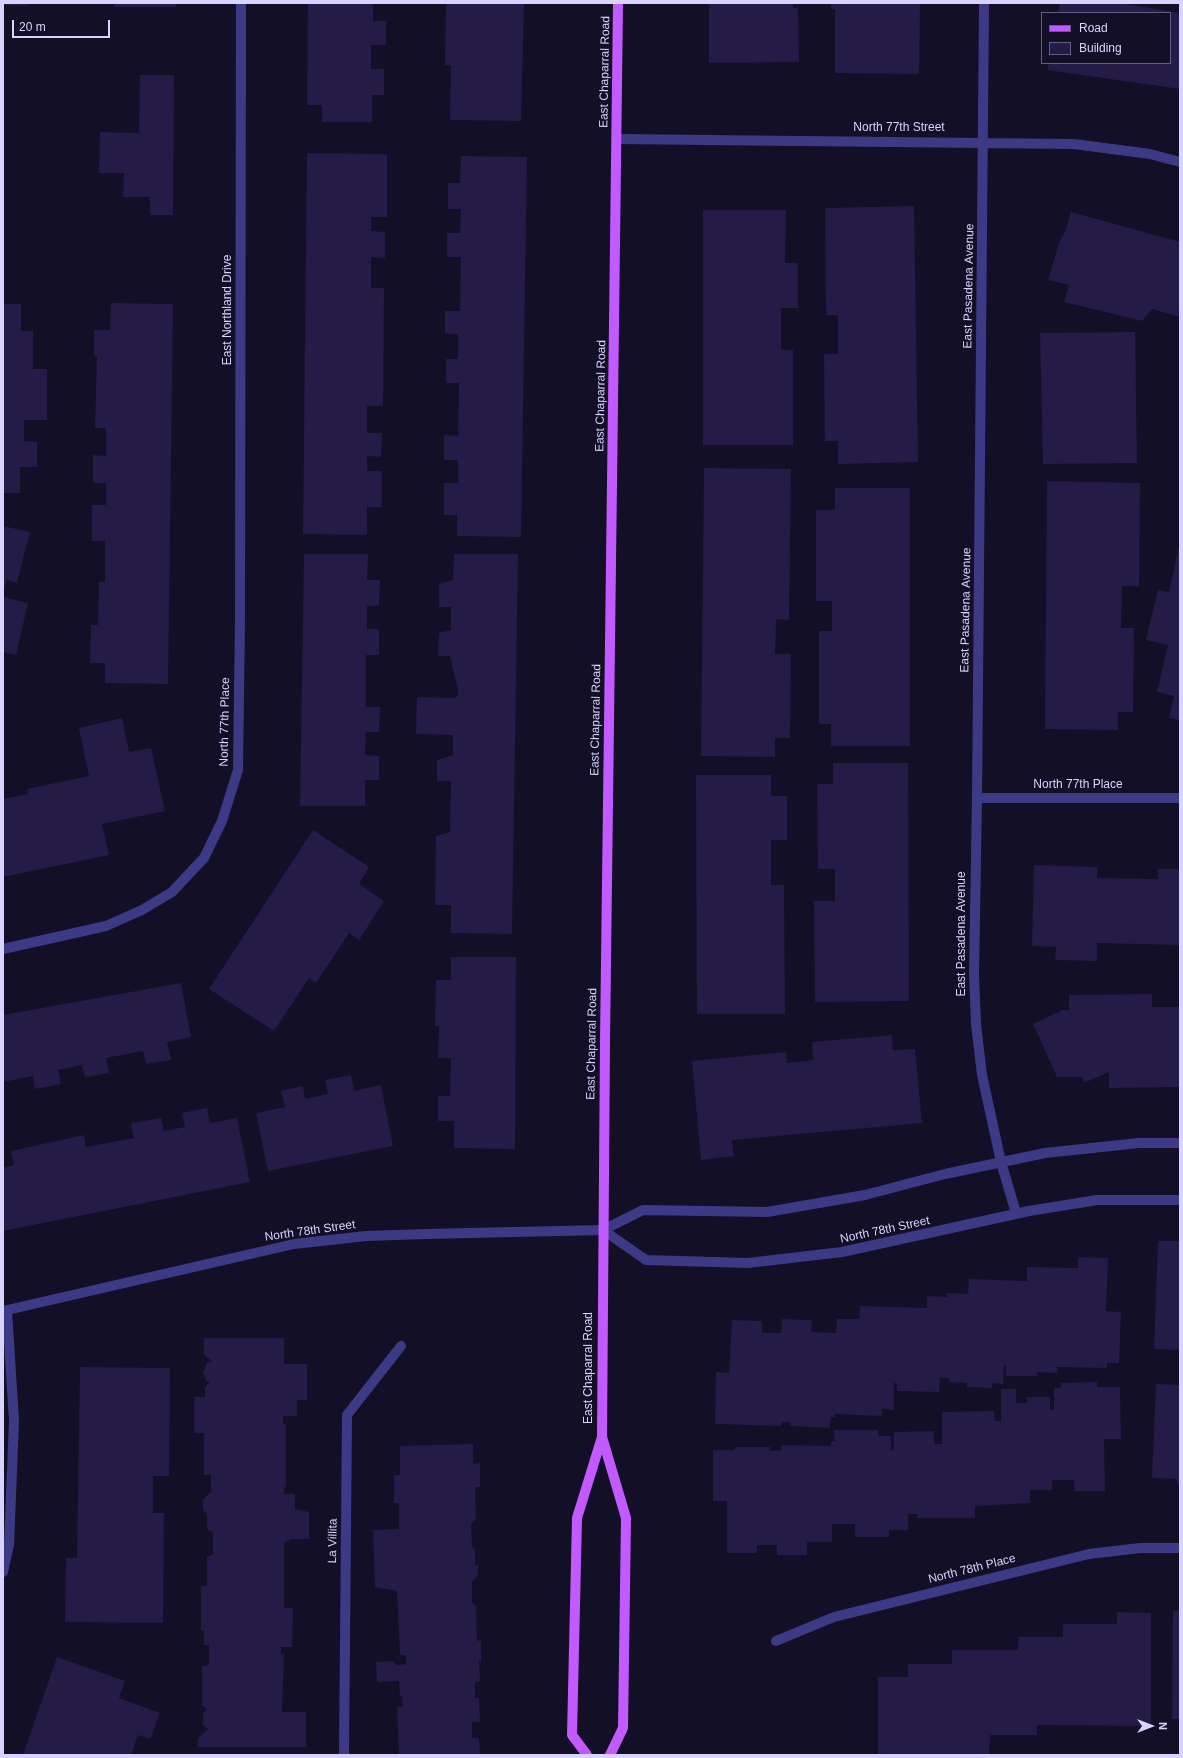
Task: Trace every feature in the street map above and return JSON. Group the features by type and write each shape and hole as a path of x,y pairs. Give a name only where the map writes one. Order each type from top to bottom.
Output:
{"main road":[{"name":"East Chaparral Road","path":"610,1755 623,1728 626,1518 602,1437 603,1230 618,3"},
{"name":"East Chaparral Road","path":"587,1755 572,1734 577,1518 602,1437"}],"street":[{"name":"East Northland Drive","path":"240,617 241,3"},
{"name":"East Pasadena Avenue","path":"984,3 984,142 974,975 976,1024 982,1075 1001,1162 1016,1213"},
{"name":"North 77th Street","path":"617,139 1074,144 1150,154 1180,162"},
{"name":"North 77th Place","path":"3,949 106,926 142,910 172,892 204,858 222,821 238,770 240,617"},
{"name":"North 77th Place","path":"977,798 1180,798"},
{"name":"North 78th Street","path":"5,1311 294,1244 366,1236 603,1230 643,1210 766,1212 865,1195 945,1174 1044,1153 1139,1143 1180,1144"},
{"name":"North 78th Street","path":"603,1230 646,1260 748,1263 842,1252 1016,1213 1097,1200 1180,1200"},
{"path":"3,1572 9,1544 14,1421 5,1311"},
{"name":"La Villita","path":"344,1755 347,1415 401,1346"},
{"name":"North 78th Place","path":"776,1641 834,1617 1089,1554 1140,1548 1180,1548"}],"building":[{"path":"3,3 28,3 28,6 3,5"},
{"path":"114,3 176,3 176,7 114,7"},
{"path":"308,3 373,3 373,21 386,21 386,45 371,45 371,69 384,69 384,95 372,95 372,122 322,122 322,105 307,105"},
{"path":"446,3 524,3 521,121 450,120 451,66 445,65"},
{"path":"709,3 793,3 793,8 798,8 799,62 709,63"},
{"path":"831,3 920,3 919,74 835,73 835,9 831,9"},
{"path":"1060,3 1120,3 1180,13 1180,89 1047,70 1049,64 1171,64 1171,12 1058,12"},
{"path":"140,75 174,75 173,215 150,215 150,197 123,197 124,173 99,173 100,132 139,133"},
{"path":"307,153 387,154 387,217 371,217 371,231 385,232 385,258 371,257 371,288 384,288 383,406 367,406 367,433 382,433 381,457 367,456 367,471 382,471 382,507 367,507 367,535 303,534"},
{"path":"461,156 527,157 521,537 457,536 457,515 444,515 444,483 458,483 458,460 444,460 444,435 458,436 459,383 446,383 446,359 458,359 458,334 445,334 445,311 460,311 461,257 447,257 447,233 460,233 461,209 448,209 448,183 460,183"},
{"path":"914,206 918,462 838,464 838,441 825,441 824,354 838,354 838,315 826,315 825,208"},
{"path":"703,210 786,210 785,263 798,263 798,308 781,308 781,350 793,350 793,445 703,445"},
{"path":"1071,212 1180,242 1180,317 1152,309 1142,321 1064,302 1069,285 1048,280 1059,243 1066,229"},
{"path":"111,303 173,304 168,684 105,683 105,663 90,663 91,625 98,625 99,582 105,582 105,541 92,541 92,505 106,505 106,483 93,483 93,455 106,456 106,428 95,428 97,356 94,356 94,330 110,330"},
{"path":"3,304 21,304 21,331 33,331 33,369 47,369 47,420 24,420 24,441 37,442 37,467 20,467 20,493 3,493"},
{"path":"1135,332 1137,463 1043,464 1040,333"},
{"path":"704,468 791,469 789,620 776,619 775,654 791,654 790,738 775,738 775,757 701,756"},
{"path":"1047,481 1140,483 1139,586 1122,586 1121,628 1134,628 1133,712 1118,712 1118,730 1045,729"},
{"path":"835,488 910,488 910,746 831,746 831,724 819,724 819,631 832,631 832,601 816,601 816,510 835,510"},
{"path":"3,526 30,532 17,583 7,580 3,592"},
{"path":"1179,546 1180,720 1169,718 1174,696 1157,692 1168,645 1146,640 1158,590 1169,592"},
{"path":"304,554 368,554 367,580 380,580 379,606 367,606 367,629 379,629 379,655 366,655 366,707 380,707 379,732 366,732 365,755 379,756 379,780 365,780 365,806 300,806"},
{"path":"454,554 518,554 512,934 451,933 451,905 435,905 436,836 450,832 451,781 437,781 437,760 453,755 453,735 416,734 417,697 453,698 458,696 450,656 438,656 439,633 451,630 451,607 439,607 439,584 453,580"},
{"path":"3,597 28,603 16,655 3,652"},
{"path":"122,718 129,752 151,748 165,811 102,824 109,855 3,877 3,799 28,794 27,789 89,776 79,728"},
{"path":"833,763 908,763 909,1001 815,1002 814,901 835,901 835,869 818,869 817,784 833,784"},
{"path":"696,775 771,775 771,796 787,796 787,840 771,840 771,885 784,885 785,1014 697,1014"},
{"path":"313,830 369,867 359,884 384,901 359,940 349,933 316,983 309,978 274,1031 209,989"},
{"path":"1034,865 1097,867 1097,878 1158,879 1158,869 1180,869 1180,945 1097,943 1097,961 1055,960 1056,947 1032,946"},
{"path":"451,957 516,957 515,1149 454,1148 454,1121 438,1121 438,1096 450,1096 451,1058 438,1058 439,1026 435,1026 436,980 451,980"},
{"path":"181,983 191,1037 167,1042 171,1060 146,1064 143,1051 106,1058 109,1073 85,1077 82,1065 58,1070 61,1084 35,1089 33,1076 3,1082 3,1015"},
{"path":"1152,994 1152,1007 1180,1007 1180,1087 1109,1088 1109,1072 1084,1083 1082,1077 1057,1077 1033,1024 1063,1010 1069,1010 1069,995"},
{"path":"892,1035 893,1050 915,1049 922,1123 732,1140 734,1156 701,1160 692,1061 786,1052 787,1063 813,1060 812,1042"},
{"path":"351,1075 354,1091 381,1085 393,1146 268,1171 256,1113 285,1107 281,1091 303,1086 305,1099 328,1094 325,1080"},
{"path":"207,1108 210,1123 237,1118 250,1182 3,1231 3,1168 14,1165 11,1151 84,1135 86,1147 134,1138 131,1123 161,1118 164,1131 185,1127 182,1113"},
{"path":"1158,1241 1180,1241 1180,1350 1154,1349"},
{"path":"1078,1257 1108,1258 1106,1311 1121,1312 1119,1363 1107,1363 1107,1368 1057,1367 1057,1373 1037,1372 1037,1376 1006,1376 1006,1365 1004,1365 1003,1384 992,1383 992,1388 967,1387 967,1383 949,1382 949,1378 940,1378 939,1392 897,1391 897,1383 894,1383 894,1410 882,1409 882,1416 835,1414 835,1417 831,1417 830,1428 790,1426 791,1422 781,1422 781,1426 715,1424 716,1372 729,1373 732,1320 762,1321 762,1333 781,1333 782,1319 812,1320 811,1332 836,1333 837,1319 859,1319 860,1306 927,1308 927,1296 947,1297 947,1293 968,1294 969,1279 1027,1281 1027,1267 1078,1268"},
{"path":"204,1338 284,1338 284,1364 307,1364 307,1400 297,1400 297,1416 283,1416 283,1424 286,1424 286,1487 284,1487 284,1494 295,1494 295,1509 309,1512 309,1539 292,1539 284,1543 284,1608 293,1608 292,1647 281,1647 281,1654 284,1654 282,1712 306,1712 306,1747 198,1747 198,1738 208,1729 203,1725 203,1713 207,1710 202,1705 202,1666 209,1665 209,1645 204,1645 204,1631 201,1630 201,1586 207,1586 207,1557 213,1554 213,1532 207,1529 207,1514 203,1510 203,1500 211,1492 211,1475 204,1475 204,1433 194,1433 194,1397 205,1397 205,1388 210,1381 206,1381 203,1373 207,1362 213,1362 204,1355"},
{"path":"80,1367 170,1368 169,1476 153,1476 153,1513 164,1513 163,1623 65,1622 66,1558 77,1558"},
{"path":"1097,1382 1097,1387 1120,1387 1121,1439 1104,1439 1105,1491 1074,1491 1074,1480 1052,1480 1052,1490 1030,1490 1030,1503 975,1506 975,1518 917,1518 918,1514 908,1514 908,1530 889,1530 889,1537 855,1537 855,1524 832,1524 832,1542 807,1542 807,1555 777,1555 777,1545 757,1545 757,1553 727,1553 727,1501 713,1501 713,1450 735,1450 735,1447 770,1447 770,1451 781,1450 781,1445 830,1446 832,1441 835,1441 834,1430 878,1430 878,1436 891,1436 891,1450 894,1450 894,1432 934,1431 934,1444 942,1444 942,1412 994,1411 995,1421 1001,1421 1001,1389 1016,1389 1016,1403 1027,1403 1027,1397 1050,1397 1050,1410 1054,1410 1054,1388 1061,1388 1061,1383"},
{"path":"1156,1384 1180,1385 1180,1488 1176,1479 1152,1478"},
{"path":"473,1444 473,1464 480,1463 480,1487 475,1487 476,1519 471,1524 472,1545 475,1550 475,1565 478,1565 478,1575 472,1582 472,1603 476,1606 477,1641 481,1640 481,1661 479,1661 480,1681 475,1682 475,1698 479,1698 480,1722 472,1722 472,1738 479,1738 480,1755 399,1755 397,1707 403,1706 402,1696 400,1696 399,1681 377,1682 376,1662 392,1661 397,1665 406,1664 406,1655 400,1655 397,1591 375,1587 373,1530 399,1529 399,1503 394,1503 394,1475 400,1475 400,1446"},
{"path":"1173,1611 1180,1611 1180,1719 1172,1719"},
{"path":"1117,1612 1151,1613 1151,1726 1037,1725 1037,1735 990,1735 989,1755 878,1755 878,1677 908,1677 908,1664 952,1664 952,1650 1018,1650 1018,1637 1063,1637 1063,1624 1117,1624"},
{"path":"57,1657 125,1681 119,1698 160,1713 150,1739 138,1735 131,1755 23,1755"}]}
